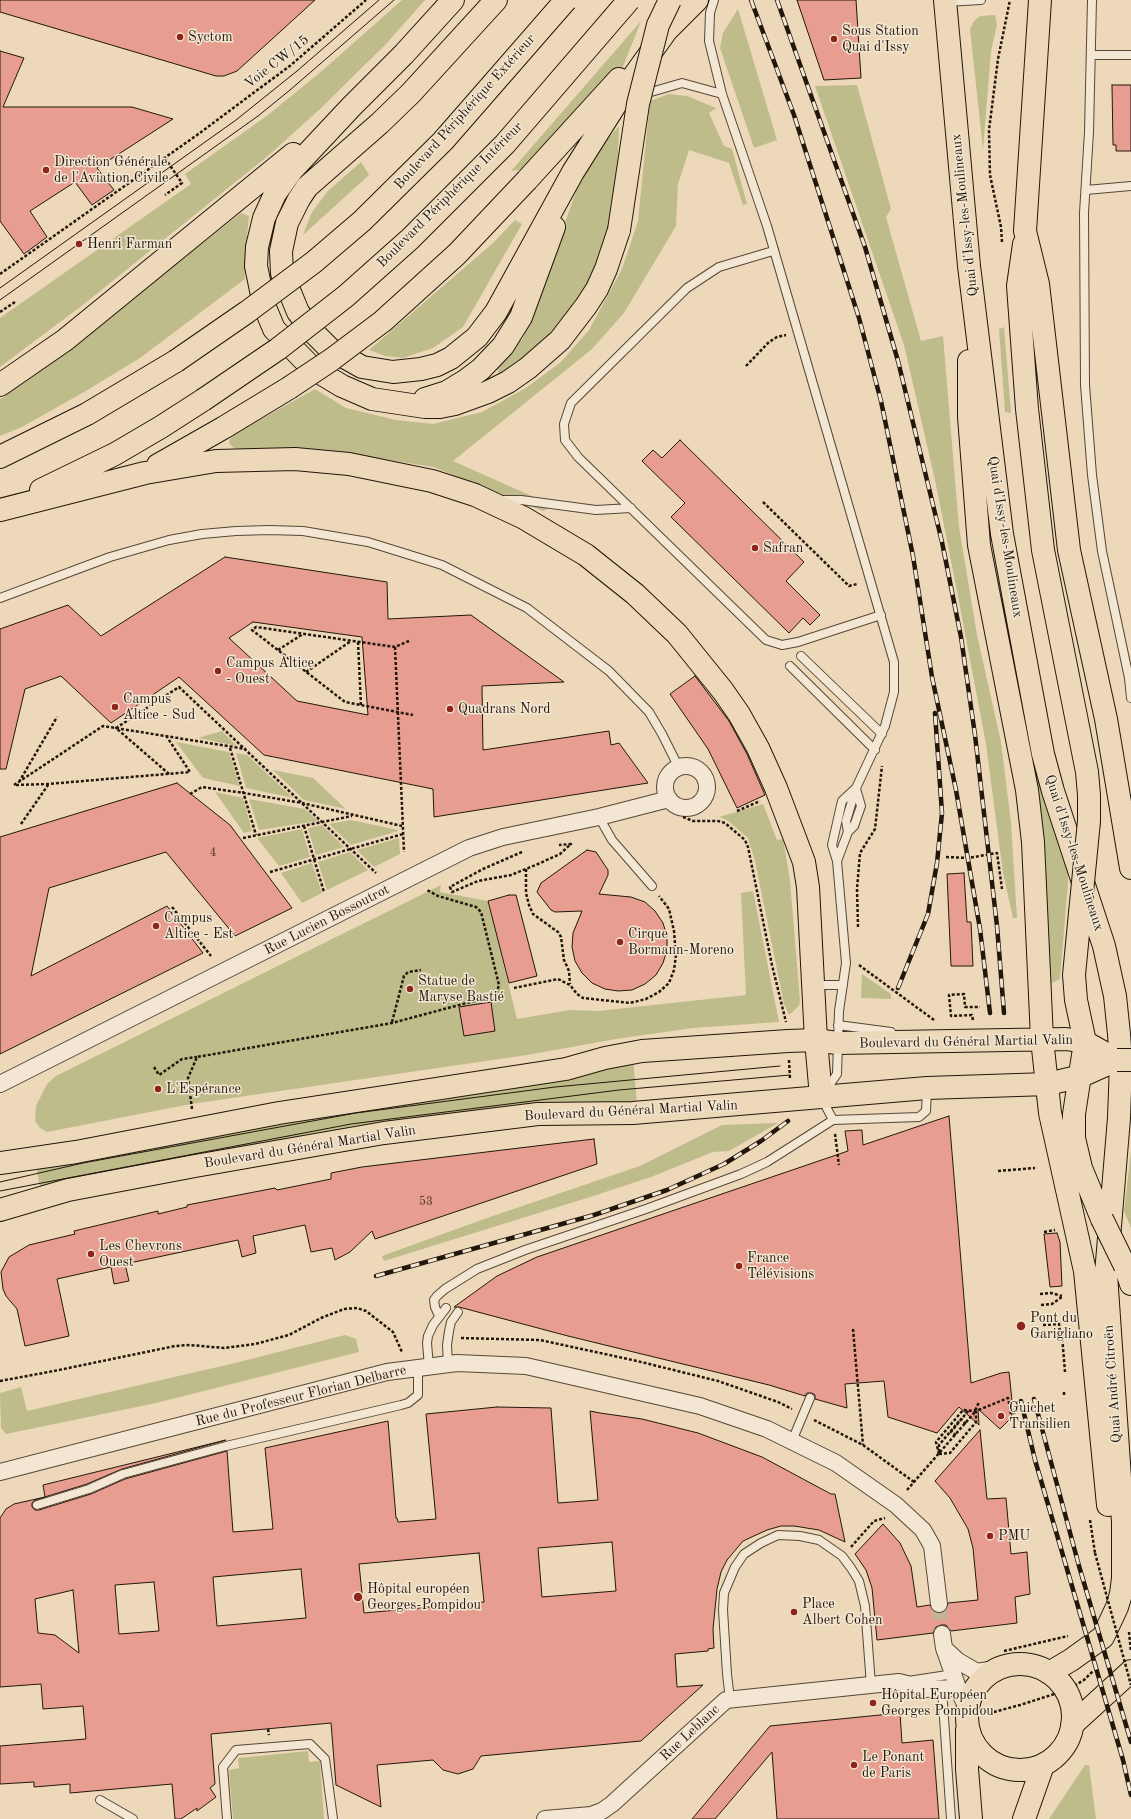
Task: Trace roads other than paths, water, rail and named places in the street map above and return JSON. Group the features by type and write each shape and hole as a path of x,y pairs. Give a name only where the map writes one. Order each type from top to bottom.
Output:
{"main road":[{"path":"453,0 404,54 351,107 292,170 280,185 269,205 257,247 256,266 259,282 264,305 274,330 312,368 342,386 372,399 409,405 440,407 470,400 508,382 548,352 572,326 586,306 606,270 619,230 635,133 638,104 658,25 670,0"},
{"path":"496,0 411,93 380,123 307,187 287,223 281,251 282,273 298,312 313,332 330,349 343,358 362,367 393,372 421,369 437,365 451,358 467,346 486,328 573,172 623,103 669,27"},
{"name":"Boulevard Périphérique Extérieur","path":"0,457 87,414 176,361 247,312 314,262 362,221 443,141 566,0"},
{"name":"Boulevard Périphérique Intérieur","path":"0,510 115,454 161,427 278,350 346,296 410,240 506,144 629,0"},
{"path":"145,472 223,428 331,360 383,321 457,254 603,96 697,0"},
{"path":"1040,0 1025,231 1018,286 1027,409 1043,550 1086,772 1089,795 1089,821 1074,975 1076,1000 1085,1042 1074,1114 1074,1138 1081,1168 1102,1219 1128,1275"},
{"name":"Quai d'Issy-les-Moulineaux","path":"945,1 969,266 1002,534 1039,731 1053,791 1104,946 1115,996 1123,1061"},
{"path":"0,385 70,335 351,107"},
{"path":"409,405 447,392 466,381 485,365 503,346 521,317 573,172"},
{"path":"1025,231 1038,284 1069,550 1106,719 1129,835 1131,868"},
{"path":"969,266 969,417 979,545 1027,790 1033,842 1042,1039 1052,1126 1086,1271 1109,1515 1123,1578"},
{"path":"0,510 145,472 216,461 295,459 349,464 432,480 475,495 524,518 586,555 630,590 677,634 699,659 735,708 758,748 776,788 804,862 808,887 812,985 830,1036 820,1097"},
{"name":"Boulevard du Général Martial Valin","path":"0,1162 76,1152 278,1113 566,1069 605,1058 642,1051 830,1036 947,1040 1066,1039 1085,1042 1123,1061"},
{"name":"Boulevard du Général Martial Valin","path":"0,1210 68,1190 384,1133 538,1114 633,1113 780,1102 927,1088 1048,1084 1081,1076 1123,1061"},
{"name":"Quai André Citroën","path":"1048,1672 1071,1660 1103,1637 1122,1594 1123,1522 1106,1274 1123,1061"},
{"path":"967,1716 971,1740 981,1754 994,1764 1010,1769 1027,1770 1043,1765 1057,1755 1067,1741 1072,1725 1075,1685 1037,1667 1025,1664 1013,1664 999,1660 989,1674 979,1684 971,1696 967,1716 967,1769 971,1819"},
{"path":"1072,1725 1131,1671"},
{"path":"1024,1819 1043,1765"}],"street":[{"path":"688,766 696,769 706,780 705,795 695,805 688,808 674,804 666,794 666,780 674,770 679,768 688,766"},
{"name":"Rue Lucien Bossoutrot","path":"0,1084 469,848 503,837 598,817 669,799"},
{"name":"Rue du Professeur Florian Delbarre","path":"0,1472 387,1372 457,1363 526,1366 611,1384 700,1406 767,1429 836,1463 863,1480 896,1505 923,1530 932,1546 939,1604"},
{"path":"967,1716 943,1641 958,1662 977,1672 999,1660"},
{"name":"Rue Leblanc","path":"546,1819 591,1815 602,1811 612,1804 726,1700 899,1682 925,1689 942,1690 955,1681"}],"lane":[{"path":"714,0 710,12 709,41 722,94 767,226 798,338 894,662 894,692 882,734 856,788 842,801 832,845 837,861 846,963 843,985 830,1036"},
{"path":"945,1 981,0"},
{"path":"1092,0 1086,190 1085,384 1092,475 1102,551 1129,678 1131,698"},
{"path":"1091,55 1131,55"},
{"path":"623,103 650,92 682,83 722,94"},
{"path":"1086,190 1131,186"},
{"path":"773,251 719,267 687,288 571,403 564,424 565,440 578,457 766,640 782,645 798,642 881,615"},
{"path":"486,500 521,500 596,510 631,508"},
{"path":"0,598 110,557 169,540 202,534 236,530 302,531 368,542 442,565 526,608 609,671 649,712 679,768"},
{"path":"801,656 882,734"},
{"path":"790,666 875,750"},
{"path":"837,861 848,832 854,826 861,806 856,788"},
{"path":"598,817 612,840 652,886"},
{"path":"812,985 843,985"},
{"path":"439,1316 434,1300 445,1289 477,1269 525,1250 646,1209 740,1174 767,1162 833,1120 920,1117 926,1111 927,1088"},
{"path":"820,1097 833,1120"},
{"path":"37,1505 89,1489 123,1474 226,1446 401,1405 408,1402 418,1395 419,1368 427,1343 433,1325 446,1308"},
{"path":"448,1364 447,1345 449,1331 451,1322 458,1312"},
{"path":"792,1441 810,1398"},
{"path":"730,1700 726,1674 723,1610 724,1593 735,1567 744,1554 761,1543 778,1535 800,1536 819,1540 842,1556 859,1581 865,1606 871,1685"},
{"name":"Rue Leblanc","path":"899,1682 955,1681 977,1672"},
{"path":"942,1690 952,1819"},
{"path":"227,1819 223,1767 236,1750 310,1744 325,1759 333,1819"},
{"path":"100,1800 133,1819"}],"tunnel":[{"path":"939,1604 942,1634"}],"tram line":[{"path":"0,288 236,120 297,71 379,0"},
{"path":"0,300 258,116 394,0"},
{"path":"0,1182 83,1163 356,1113 555,1087 780,1066"},
{"path":"0,1191 351,1124 619,1090 790,1075"}],"railway":[{"path":"751,0 794,115 859,318 881,401 913,556 932,677 956,790 980,929 990,1013"},
{"path":"777,0 865,247 898,361 942,542 961,637 975,735 997,926 1004,1013"},
{"path":"898,988 928,914 937,863 942,813 935,713"},
{"path":"376,1276 594,1215 667,1190 724,1164 761,1141 788,1121"},
{"path":"1034,1399 1079,1566 1131,1742"},
{"path":"1021,1401 1035,1460 1123,1760 1131,1795"}],"place":[{"name":"Syctom","path":"180,37"},
{"name":"Sous Station Quai d'Issy","path":"834,39"},
{"name":"Direction Générale de l'Aviation Civile","path":"46,170"},
{"name":"Henri Farman","path":"79,244"},
{"name":"Safran","path":"755,548"},
{"name":"Campus Altice - Ouest","path":"218,671"},
{"name":"Campus Altice - Sud","path":"115,707"},
{"name":"Quadrans Nord","path":"450,709"},
{"name":"Campus Altice - Est","path":"156,926"},
{"name":"Cirque Bormann-Moreno","path":"620,942"},
{"name":"Statue de Maryse Bastié","path":"410,989"},
{"name":"L'Espérance","path":"158,1089"},
{"name":"Les Chevrons Ouest","path":"91,1254"},
{"name":"France Télévisions","path":"739,1266"},
{"name":"Pont du Garigliano","path":"1021,1326"},
{"name":"Guichet Transilien","path":"1001,1416"},
{"name":"PMU","path":"990,1536"},
{"name":"Hôpital européen Georges-Pompidou","path":"358,1597"},
{"name":"Place Albert Cohen","path":"794,1612"},
{"name":"Hôpital Européen Georges Pompidou","path":"873,1703"},
{"name":"Le Ponant de Paris","path":"854,1765"}]}
